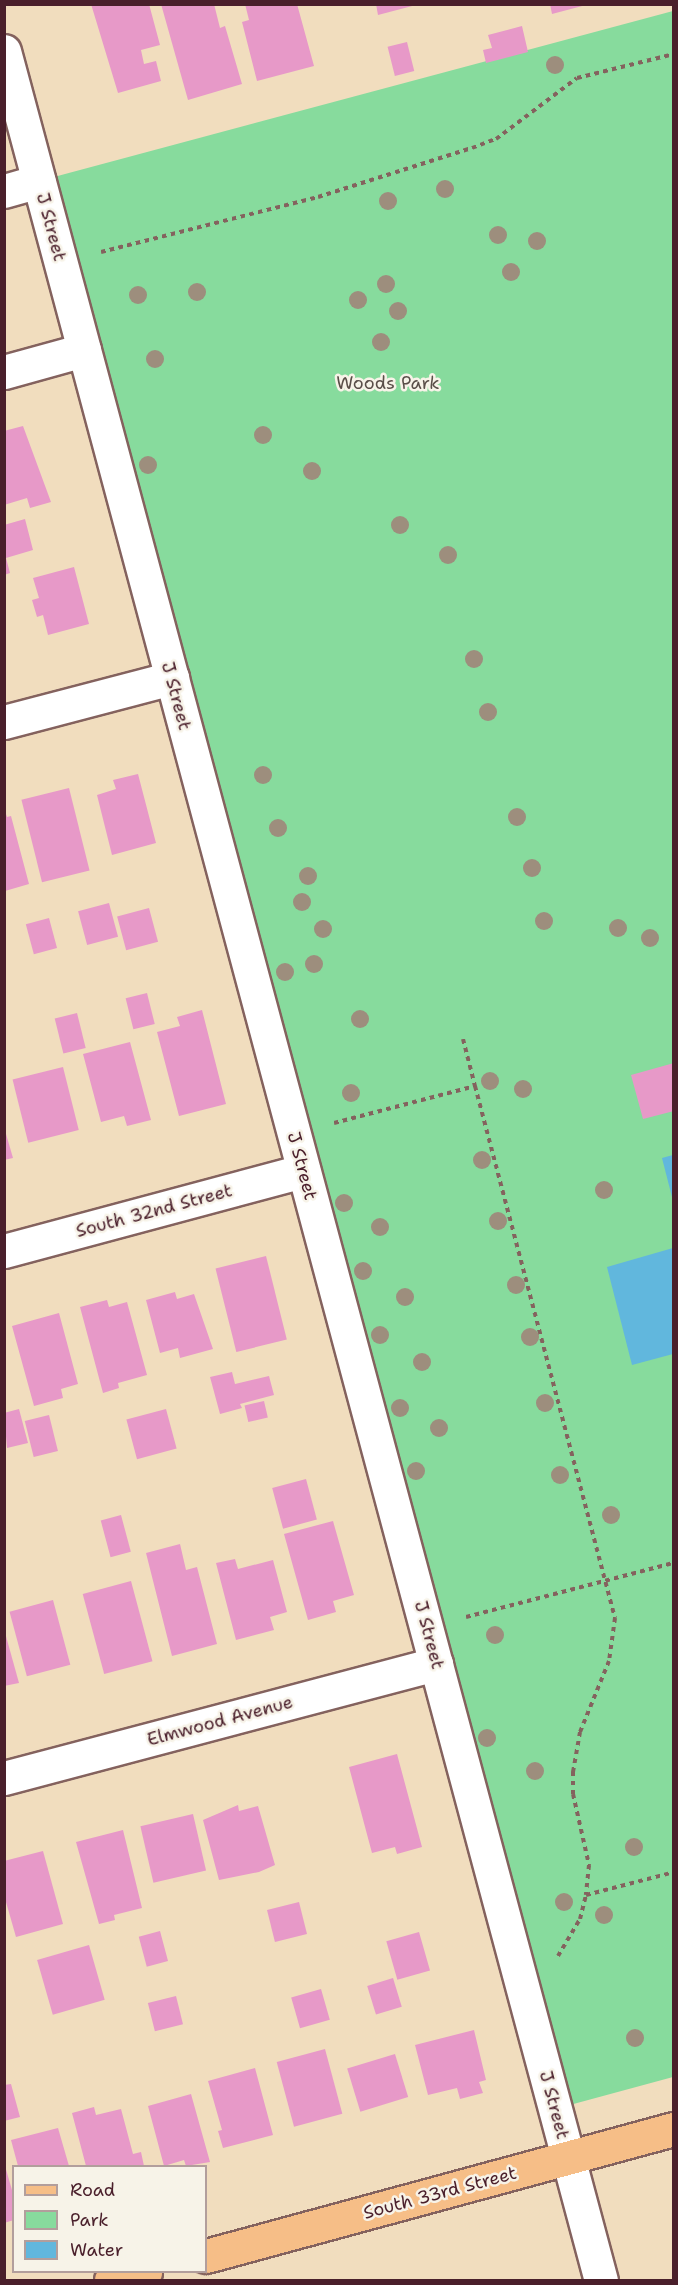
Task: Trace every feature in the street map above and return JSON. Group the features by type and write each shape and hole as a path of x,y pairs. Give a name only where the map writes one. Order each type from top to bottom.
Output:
{"main road":[{"name":"South 33rd Street","path":"207,2256 674,2129"},
{"path":"111,2280 137,2273"}],"street":[{"name":"J Street","path":"4,51 601,2280"},
{"path":"4,191 39,181"},
{"path":"4,372 84,350"},
{"path":"4,722 172,678"},
{"name":"South 32nd Street","path":"4,1251 303,1171"},
{"name":"Elmwood Avenue","path":"4,1778 436,1664"}],"path":[{"path":"101,252 318,197 472,148 496,139 577,78 674,54"},
{"path":"464,1039 615,1618 614,1640 604,1679 580,1732 573,1772 573,1794 589,1865 586,1895 580,1919 558,1956"},
{"path":"334,1123 475,1086"},
{"path":"466,1617 674,1563"},
{"path":"586,1895 674,1872"}],"green space":[{"name":"Woods Park","path":"673,11 673,2077 555,2109 39,181"}],"water":[{"path":"674,1155 673,1201 662,1158"},
{"path":"673,1248 673,1354 632,1365 607,1267"}],"building":[{"path":"91,4 149,4 160,45 141,50 144,64 156,61 161,81 118,93"},
{"path":"161,4 214,4 220,28 225,26 242,84 188,100"},
{"path":"245,4 297,4 314,66 257,81 242,22 249,20"},
{"path":"376,4 415,4 416,5 378,15"},
{"path":"550,4 586,4 586,5 552,14"},
{"path":"522,26 528,52 486,63 483,50 492,48 488,35"},
{"path":"407,42 414,71 395,76 388,47"},
{"path":"23,426 51,502 30,508 27,498 4,505 4,431"},
{"path":"25,519 33,550 6,558 10,573 4,575 4,525"},
{"path":"74,567 89,624 48,635 43,615 37,617 32,600 39,598 33,578"},
{"path":"138,774 156,843 112,855 97,795 116,789 113,780"},
{"path":"69,788 90,870 42,882 21,800"},
{"path":"5,811 7,817 11,816 29,884 5,891"},
{"path":"109,903 118,937 87,945 78,911"},
{"path":"149,908 158,942 126,950 117,917"},
{"path":"49,918 57,948 34,954 26,924"},
{"path":"147,993 155,1024 133,1029 126,998"},
{"path":"202,1010 226,1104 179,1116 157,1032 180,1026 177,1017"},
{"path":"77,1013 86,1048 63,1053 55,1019"},
{"path":"130,1042 151,1120 127,1126 124,1116 101,1122 83,1054"},
{"path":"674,1063 674,1111 643,1119 631,1075"},
{"path":"63,1067 79,1130 28,1143 13,1080"},
{"path":"4,1127 13,1158 4,1160"},
{"path":"266,1256 287,1339 236,1352 216,1269"},
{"path":"175,1292 177,1299 194,1294 213,1349 180,1358 178,1348 160,1353 146,1300"},
{"path":"107,1300 109,1307 127,1302 147,1375 118,1383 119,1388 103,1393 80,1307"},
{"path":"59,1313 78,1384 61,1389 63,1398 34,1406 12,1326"},
{"path":"232,1372 235,1384 269,1376 274,1395 240,1404 242,1408 220,1414 210,1377"},
{"path":"264,1401 268,1418 248,1422 245,1405"},
{"path":"19,1409 28,1443 7,1448 4,1413"},
{"path":"166,1409 177,1449 137,1459 126,1420"},
{"path":"49,1415 58,1451 34,1457 25,1421"},
{"path":"306,1479 317,1520 283,1529 272,1488"},
{"path":"121,1515 131,1552 111,1557 101,1520"},
{"path":"333,1521 354,1595 333,1601 336,1612 308,1620 284,1534"},
{"path":"180,1544 186,1570 197,1567 217,1644 172,1656 146,1553"},
{"path":"235,1559 238,1569 273,1560 287,1612 270,1617 274,1630 236,1640 216,1563"},
{"path":"131,1581 152,1661 104,1674 83,1594"},
{"path":"53,1600 70,1665 27,1676 10,1612"},
{"path":"4,1629 19,1683 4,1686"},
{"path":"397,1754 422,1847 397,1854 395,1847 372,1853 349,1767"},
{"path":"238,1805 239,1811 258,1806 275,1865 259,1872 219,1880 203,1820"},
{"path":"193,1814 206,1871 153,1883 140,1826"},
{"path":"123,1830 142,1908 114,1915 115,1920 99,1924 76,1842"},
{"path":"43,1851 63,1924 16,1937 4,1895 4,1861"},
{"path":"299,1902 307,1934 275,1942 267,1910"},
{"path":"160,1931 168,1961 147,1967 139,1937"},
{"path":"419,1932 430,1970 397,1980 386,1941"},
{"path":"89,1945 105,2000 53,2015 37,1960"},
{"path":"393,1978 402,2007 376,2015 367,1986"},
{"path":"321,1989 330,2020 300,2028 291,1998"},
{"path":"176,1996 183,2024 155,2031 148,2003"},
{"path":"474,2030 486,2080 479,2082 483,2093 460,2099 457,2088 428,2095 415,2045"},
{"path":"325,2049 342,2114 294,2127 277,2062"},
{"path":"395,2054 408,2097 360,2112 347,2069"},
{"path":"255,2068 273,2135 223,2148 218,2131 222,2130 208,2081"},
{"path":"11,2084 20,2117 4,2121 4,2085"},
{"path":"191,2094 210,2162 186,2165 184,2160 164,2165 148,2106"},
{"path":"94,2107 96,2115 121,2109 133,2154 141,2152 144,2165 86,2165 72,2113"},
{"path":"58,2128 69,2165 18,2165 11,2140"},
{"path":"5,2166 12,2190 12,2221 4,2223"}]}
